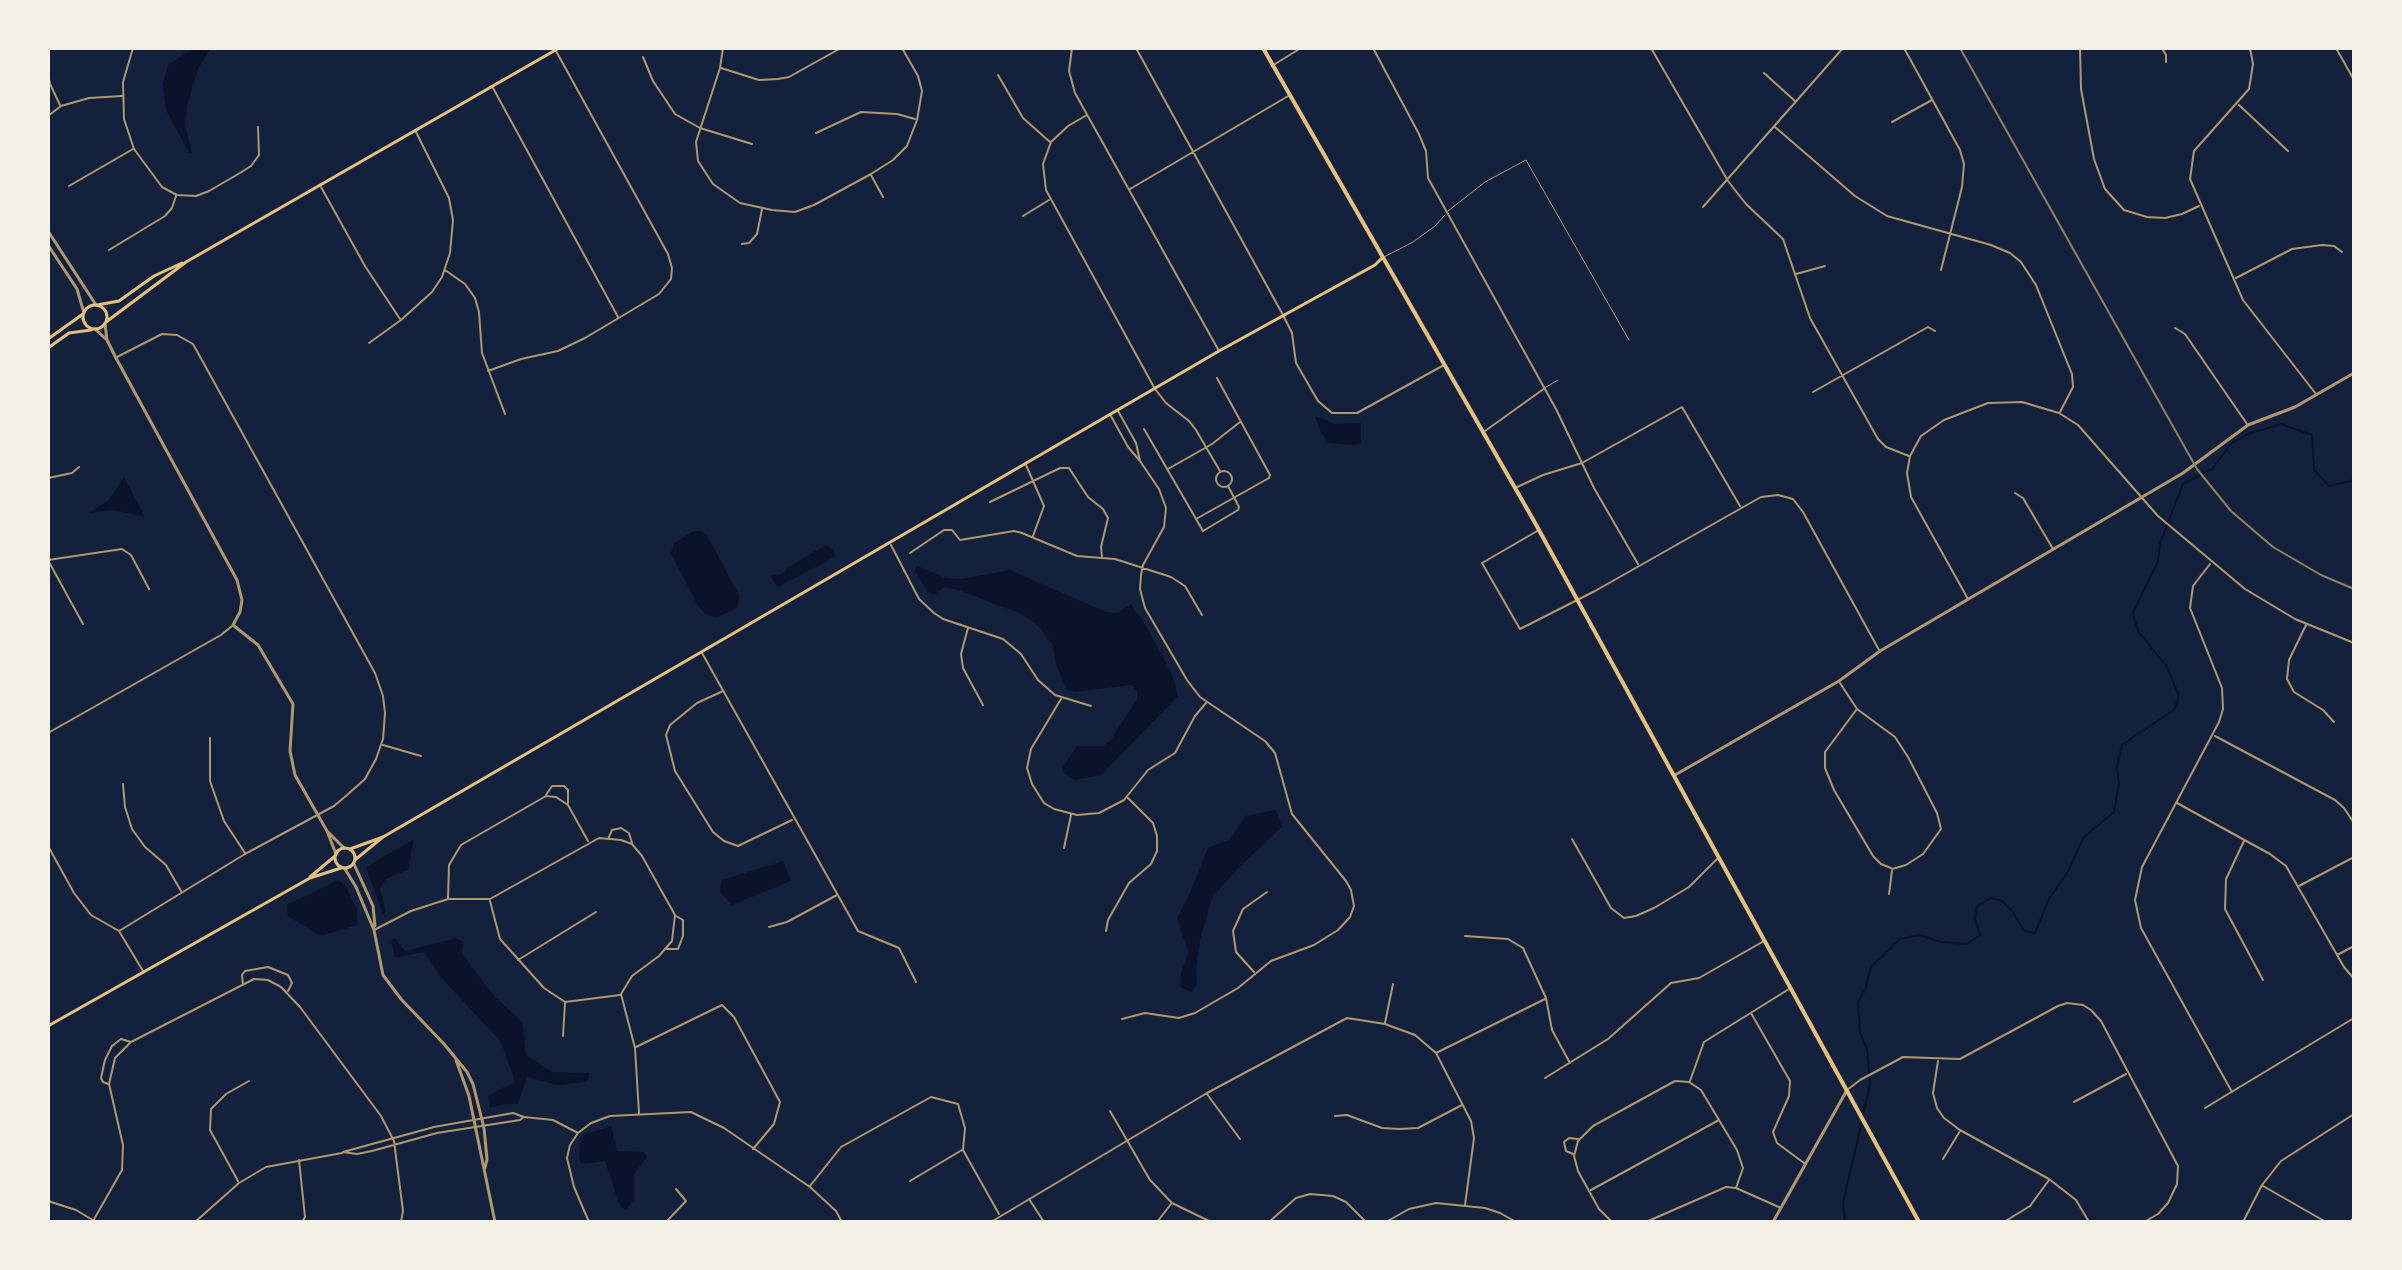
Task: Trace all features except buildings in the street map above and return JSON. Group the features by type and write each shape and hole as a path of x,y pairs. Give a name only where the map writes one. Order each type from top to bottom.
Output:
{"main road":[{"path":"1263,48 1484,431 1919,1222"},
{"path":"48,339 89,307 119,301 154,276 186,262 557,49"},
{"path":"310,878 344,848 350,849 383,837 702,653 768,611 890,544 1219,351 1375,265 1382,258"},
{"path":"48,348 69,333 93,329 106,323 186,262"},
{"path":"97,305 106,312 106,323"},
{"path":"83,314 85,323 93,329"},
{"path":"48,1026 310,878 343,868 383,837"},
{"path":"350,849 355,861"},
{"path":"335,855 336,863 343,868"}],"street":[{"path":"133,48 127,62 122,96 124,119 134,149 162,187 177,195 204,193 251,166 260,151 258,127"},
{"path":"723,48 695,151 707,177 726,195 740,203 783,212 805,210 871,174 903,151 910,141 921,102 920,84 902,48"},
{"path":"720,68 759,80 778,79 814,64 841,48"},
{"path":"1072,48 1070,79 1087,115 1219,351"},
{"path":"1136,48 1283,315 1292,333 1296,363 1318,401 1332,413 1357,413 1445,364"},
{"path":"1273,65 1301,48"},
{"path":"1373,48 1426,151 1428,178 1545,388 1638,565"},
{"path":"1651,48 1728,181 1746,204 1783,239 1810,318 1878,439 1886,447 1910,456"},
{"path":"1703,207 1843,48"},
{"path":"1904,48 1960,150 1964,164 1962,187 1941,270"},
{"path":"2080,48 2081,89 2094,159 2105,189 2124,210 2147,217 2165,218 2185,214 2200,206"},
{"path":"2162,48 2166,62"},
{"path":"2250,48 2252,79 2249,89 2194,151 2190,179 2243,300 2316,395"},
{"path":"2336,48 2354,80"},
{"path":"488,371 521,359 558,351 659,294 668,287 672,275 668,254 557,49"},
{"path":"643,57 670,109 682,119 700,128 752,144"},
{"path":"1764,73 1796,102"},
{"path":"48,74 61,106"},
{"path":"998,75 1023,118 1051,142"},
{"path":"493,87 618,318"},
{"path":"1129,190 1291,95"},
{"path":"48,116 61,106 89,98 122,96"},
{"path":"1892,122 1933,99"},
{"path":"2238,104 2288,151"},
{"path":"816,133 861,112 897,114 917,120"},
{"path":"1087,115 1068,126 1051,142 1044,159 1043,173 1050,200 1155,389 1166,403 1189,421 1220,471"},
{"path":"1775,127 1865,203 1887,216 2001,249 2028,270 2072,374 2073,387 2059,413"},
{"path":"369,343 432,292 445,270 453,227 451,204 416,131"},
{"path":"69,186 134,149"},
{"path":"871,174 883,197"},
{"path":"320,186 365,266 401,320"},
{"path":"109,250 165,216 177,195"},
{"path":"1023,216 1050,200"},
{"path":"742,244 749,243 755,237 762,208"},
{"path":"48,231 97,305"},
{"path":"48,245 77,289 83,314"},
{"path":"2235,279 2292,249 2322,245 2334,246 2342,252"},
{"path":"1795,275 1825,266"},
{"path":"445,270 465,284 475,298 482,353 505,414"},
{"path":"48,733 221,635 233,625 242,600 237,580 107,340 106,323"},
{"path":"1813,392 1928,327 1935,331"},
{"path":"2175,328 2185,334 2248,425"},
{"path":"93,329 107,340"},
{"path":"116,358 162,334 177,335 193,344 375,673 384,706 381,745 365,779 334,806 245,854 119,931"},
{"path":"1675,775 1839,681 1880,651 2183,473 2248,425 2295,407 2354,373"},
{"path":"1196,519 1270,475 1217,378"},
{"path":"1484,431 1545,388"},
{"path":"1968,599 1910,493 1907,473 1910,456 1921,436 1931,427 1980,405 2015,402 2059,413 2085,432 2158,516 2211,563 2260,599 2306,624 2354,643"},
{"path":"1515,488 1582,463 1682,407 1741,507"},
{"path":"1118,411 1136,443 1140,461"},
{"path":"1111,415 1128,447 1159,489 1166,508 1164,527 1143,568 1140,589 1145,608 1187,680 1207,702 1265,741 1275,753 1292,814 1346,881 1354,898 1353,910 1338,930 1314,945 1271,961 1230,994 1186,1017 1145,1013 1122,1019"},
{"path":"1167,469 1207,447 1241,422"},
{"path":"1144,429 1203,531 1238,510 1228,486"},
{"path":"1025,464 1044,506 1032,537"},
{"path":"48,478 72,473 79,467"},
{"path":"990,502 1060,468 1071,470 1088,497 1103,509 1108,518 1102,558"},
{"path":"1226,470 1233,481 1228,486 1223,487 1216,476 1220,471 1226,470"},
{"path":"2015,493 2023,498 2053,550"},
{"path":"1539,530 1484,560 1482,566 1520,629 1761,497 1778,495 1793,499 1880,651"},
{"path":"910,553 949,529 960,540 1014,531 1077,556 1115,559 1178,581 1189,592 1202,615"},
{"path":"890,544 925,606 943,619 994,634 1012,645 1038,680 1061,699 1091,706"},
{"path":"83,624 48,560 122,549 131,555 149,589"},
{"path":"2211,563 2193,586 2190,608 2223,694 2222,715 2139,875 2135,900 2137,917 2232,1092"},
{"path":"2306,624 2286,668 2288,682 2298,696 2323,710 2334,722"},
{"path":"233,625 258,645 293,704 290,751 295,775 327,831 335,855"},
{"path":"969,627 961,654 963,668 983,705"},
{"path":"702,653 858,931 899,948 916,982"},
{"path":"1839,681 1857,709 1895,737 1937,813 1941,829 1923,854 1906,865 1892,869 1873,856 1834,790 1825,768 1825,752 1857,709"},
{"path":"725,690 697,703 670,725 666,735 675,771 713,832 724,841 738,846 794,819"},
{"path":"1061,699 1031,749 1027,768 1032,784 1044,803 1071,814 1099,813 1127,797 1148,770 1179,748 1195,716 1207,702"},
{"path":"2213,734 2335,800 2354,823"},
{"path":"210,738 210,781 224,821 245,854"},
{"path":"381,745 421,756"},
{"path":"123,784 125,807 132,829 145,847 166,865 181,892"},
{"path":"448,899 449,865 461,845 546,796 552,786 564,786 569,795 568,805"},
{"path":"546,796 556,797 568,805 589,842"},
{"path":"1106,931 1108,920 1129,883 1151,864 1157,851 1153,823 1127,797"},
{"path":"2177,803 2282,862 2354,979"},
{"path":"1064,848 1071,814"},
{"path":"609,837 612,830 621,828 629,833 632,844 675,915 683,920 683,936 678,949 667,949"},
{"path":"327,831 344,848"},
{"path":"374,930 411,911 448,899 490,899 589,842 609,837 632,844"},
{"path":"1572,839 1611,908 1624,918 1654,908 1689,887 1719,857"},
{"path":"2244,840 2226,879 2225,909 2263,980"},
{"path":"48,846 74,893 91,915 119,931 143,971"},
{"path":"2299,886 2354,857"},
{"path":"355,861 373,906 376,919 374,930"},
{"path":"343,868 356,887 374,930 383,975 467,1072 473,1084 482,1118 487,1159 485,1168"},
{"path":"1889,894 1892,869"},
{"path":"1255,973 1236,952 1233,931 1243,909 1267,892"},
{"path":"769,927 787,922 838,894"},
{"path":"490,899 500,939 544,988 565,1002 621,994"},
{"path":"517,960 596,912"},
{"path":"639,1113 635,1048 621,994 632,976 667,949 672,941 675,915"},
{"path":"1465,936 1508,939 1523,948 1546,998 1552,1030 1570,1064"},
{"path":"1545,1078 1608,1039 1671,983 1699,978 1765,941"},
{"path":"2337,955 2354,946"},
{"path":"243,986 242,975 245,971 268,967 288,975 292,983 287,993"},
{"path":"48,1201 76,1210 94,1221 122,1170 123,1145 109,1084 115,1058 131,1042 254,979 268,980 287,993 381,1116 393,1140 403,1211 401,1222"},
{"path":"1385,1024 1393,984"},
{"path":"1689,1082 1704,1042 1792,988"},
{"path":"1436,1053 1546,998"},
{"path":"563,1036 565,1002"},
{"path":"1773,1222 1847,1090 1860,1080 1888,1064 1911,1056 1938,1060 1969,1056 2058,1006 2073,1003 2091,1010 2101,1021 2179,1170 2177,1184 2168,1203 2158,1214 2144,1222"},
{"path":"635,1048 722,1005 734,1017 780,1102 774,1124 753,1149"},
{"path":"1751,1013 1790,1081 1789,1096 1773,1132 1777,1143 1805,1163"},
{"path":"991,1222 1207,1093 1347,1018 1385,1024 1415,1035 1436,1053 1471,1121 1474,1138 1465,1205"},
{"path":"2205,1108 2354,1018"},
{"path":"109,1084 101,1078 112,1046 121,1039 131,1042"},
{"path":"456,1060 469,1096 495,1222"},
{"path":"1938,1060 1933,1088 1935,1102 1944,1118 2049,1179 2076,1200 2089,1222"},
{"path":"2074,1102 2128,1072"},
{"path":"239,1183 210,1130 211,1109 226,1094 249,1081"},
{"path":"1612,1222 1602,1213 1578,1171 1574,1155 1579,1139 1587,1129 1666,1085 1679,1081 1689,1082 1704,1093 1720,1120 1743,1164 1736,1188"},
{"path":"1207,1093 1240,1139"},
{"path":"810,1187 841,1147 931,1097 958,1104 965,1128 963,1150 1000,1215"},
{"path":"1335,1116 1347,1115 1382,1128 1418,1128 1463,1105"},
{"path":"1110,1111 1150,1180 1172,1203 1211,1222"},
{"path":"589,1222 574,1187 567,1158 570,1145 578,1133 591,1123 610,1116 691,1112 724,1128 810,1187 836,1211 842,1222"},
{"path":"195,1222 239,1183 266,1167 343,1152 434,1127 513,1113 553,1120 578,1133"},
{"path":"2243,1222 2262,1185 2287,1156 2354,1114"},
{"path":"343,1152 357,1154 437,1133 524,1117"},
{"path":"1589,1191 1720,1120"},
{"path":"1943,1159 1960,1130"},
{"path":"1574,1155 1566,1151 1564,1142 1569,1138 1579,1139"},
{"path":"910,1181 963,1150"},
{"path":"299,1159 305,1217 302,1222"},
{"path":"2004,1222 2033,1203 2049,1179"},
{"path":"2262,1185 2326,1222"},
{"path":"1646,1222 1721,1188 1736,1188 1781,1208"},
{"path":"666,1222 686,1201 676,1189"},
{"path":"1269,1222 1296,1198 1310,1194 1333,1196 1346,1202 1366,1222"},
{"path":"1029,1198 1044,1222"},
{"path":"1157,1222 1172,1203"},
{"path":"1386,1222 1409,1209 1436,1203 1465,1205 1500,1213 1516,1222"},
{"path":"2350,1222 2354,1217"}],"lane":[{"path":"1382,258 1435,226 1485,182 1526,160 1629,340"},
{"path":"1545,388 1558,380"}],"water":[{"path":"194,48 211,48 198,69 187,105 185,124 192,153 189,153 166,110 163,84 168,65"},
{"path":"1315,416 1335,424 1361,423 1361,442 1355,445 1329,443 1321,433"},
{"path":"124,477 145,517 113,510 89,513 109,500"},
{"path":"694,531 707,535 739,595 738,607 717,618 705,614 697,604 671,553 674,543"},
{"path":"826,545 835,557 778,587 770,576 782,574 788,567"},
{"path":"917,566 946,578 961,579 1010,570 1106,612 1117,613 1131,604 1172,674 1178,696 1101,775 1075,780 1064,774 1063,767 1077,746 1103,746 1110,741 1137,699 1137,691 1131,685 1075,692 1066,689 1055,661 1053,645 1038,626 1024,615 958,590 944,587 934,595 930,594 915,570"},
{"path":"1276,810 1282,827 1237,869 1212,898 1200,940 1197,985 1191,992 1180,987 1188,952 1177,918 1208,848 1229,840 1245,816"},
{"path":"414,839 408,870 386,879 380,888 386,911 383,914 366,867"},
{"path":"783,861 791,881 732,905 720,892 722,880"},
{"path":"338,880 345,885 357,909 358,925 323,935 288,916 287,905"},
{"path":"395,938 405,951 456,938 463,942 462,952 466,959 494,996 523,1023 526,1055 553,1072 590,1073 587,1082 558,1085 527,1077 518,1104 489,1108 488,1095 512,1083 514,1078 501,1042 439,975 423,952 395,958 391,940"},
{"path":"611,1126 617,1151 644,1152 647,1157 634,1174 634,1200 626,1209 618,1201 605,1161 585,1164 579,1158 580,1143 585,1134"}],"waterway":[{"path":"1863,1115 1870,1084 1858,1002 1871,967 1900,939 1919,935 1941,942 1967,944 1980,935 1975,918 1977,906 1991,898 2002,901 2024,931 2035,933 2049,899 2069,870 2083,838 2114,812 2122,745 2174,710 2179,696 2167,667 2138,631 2133,613 2158,561 2160,543 2183,484 2212,469 2231,444 2248,434 2281,424 2312,435 2314,470 2329,486 2354,480"},
{"path":"1845,1222 1843,1203 1862,1121"}],"railway":[{"path":"1960,48 2197,469 2231,511 2273,547 2321,575 2354,589"}]}
